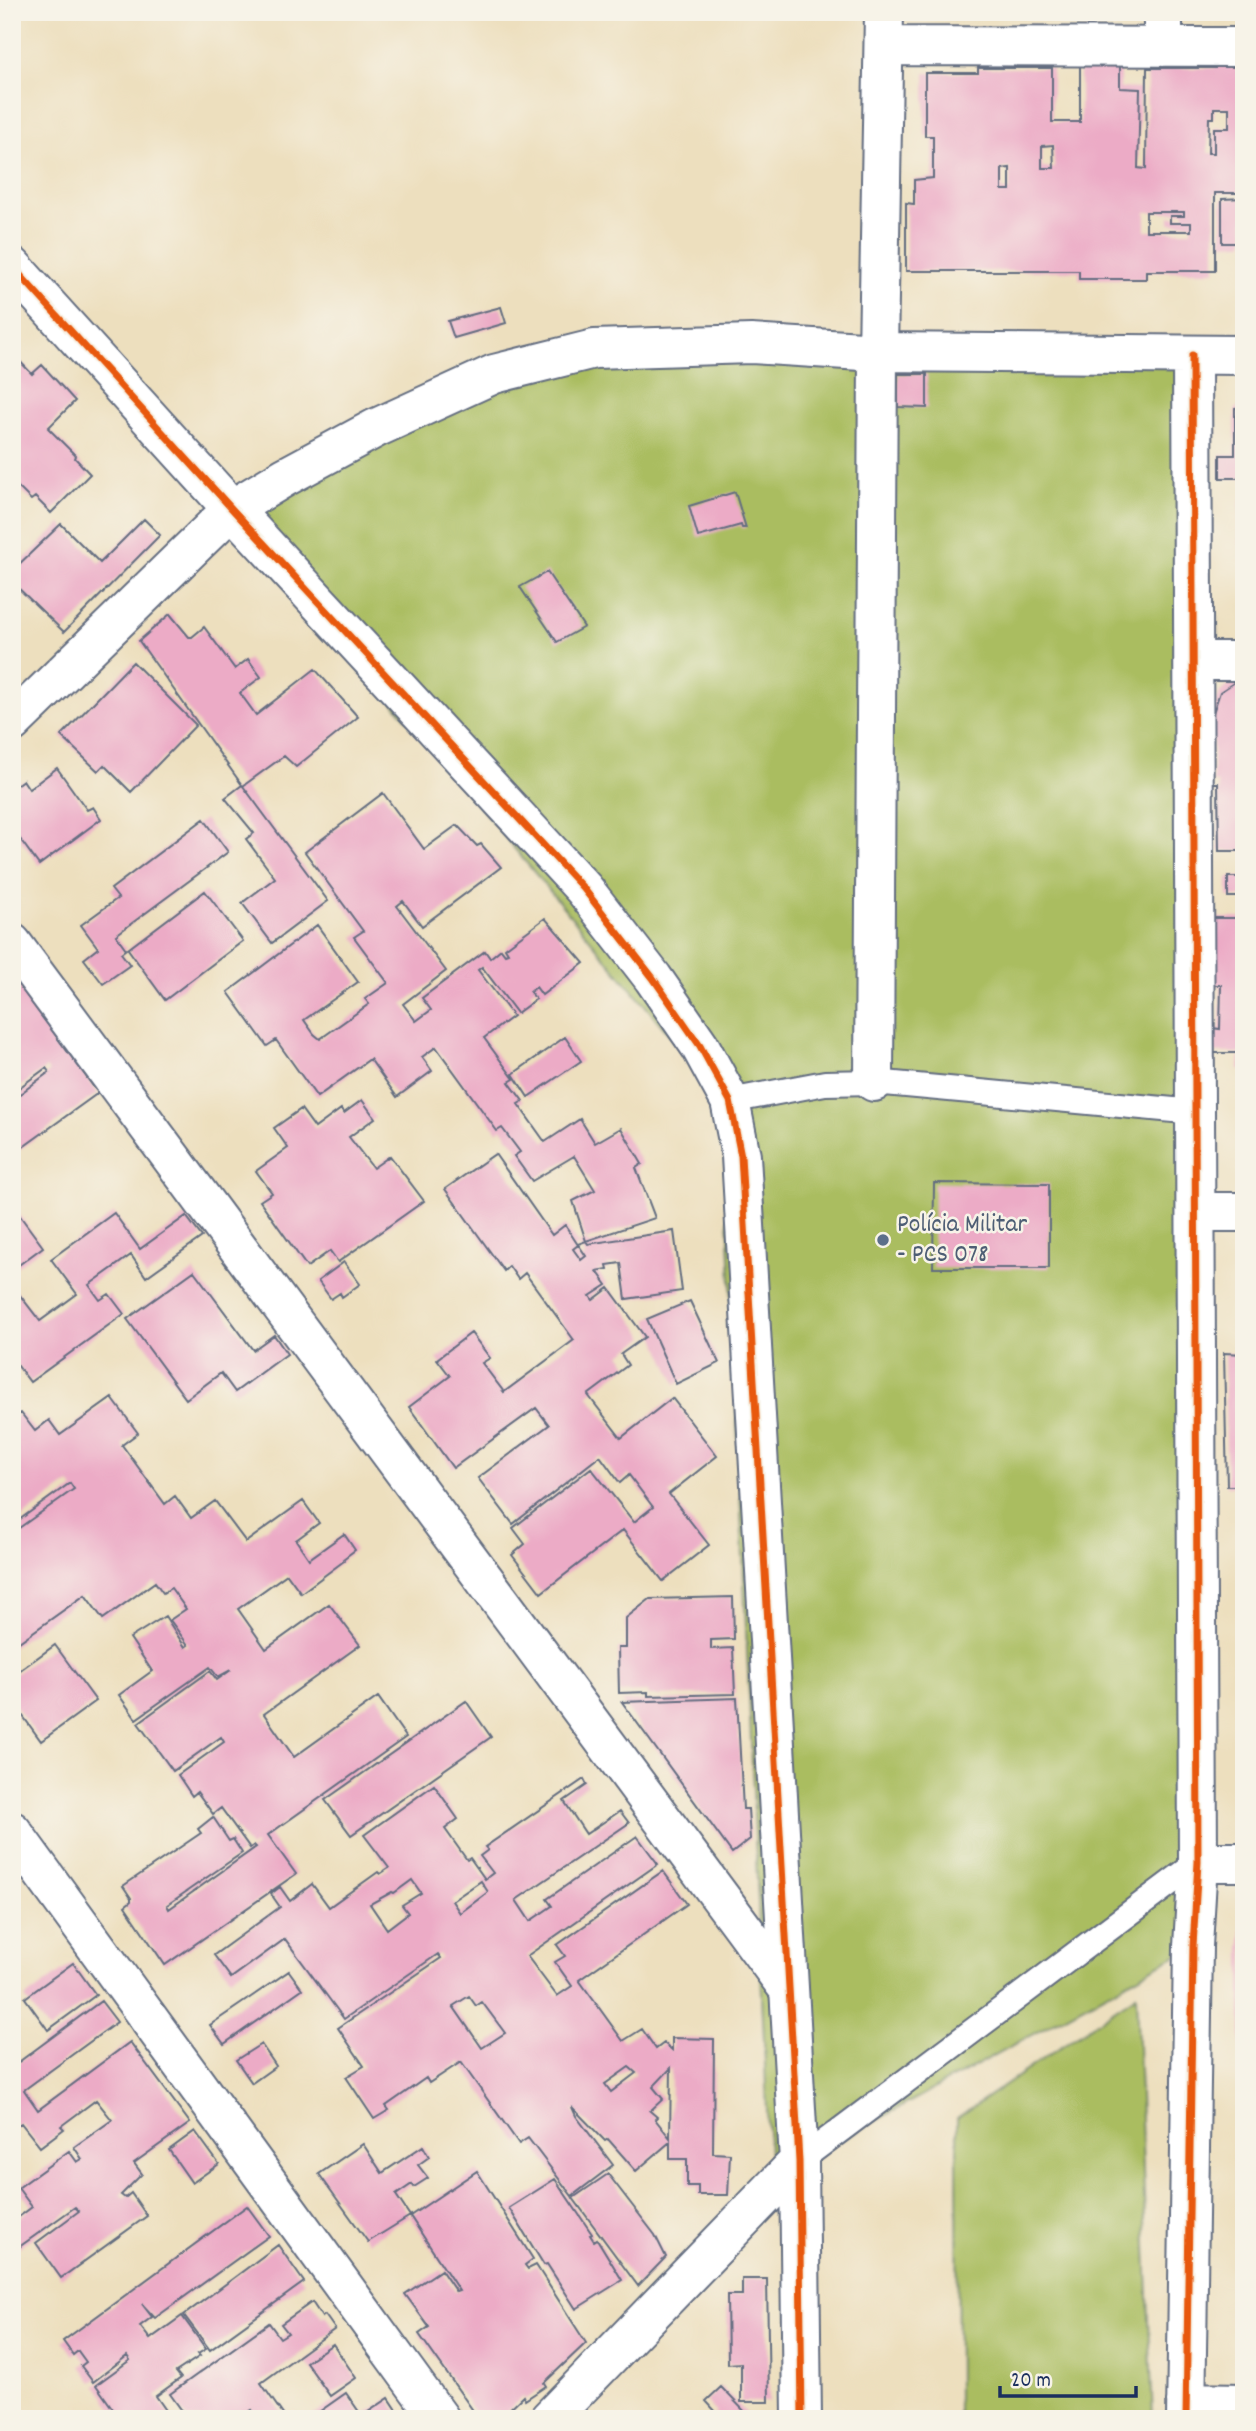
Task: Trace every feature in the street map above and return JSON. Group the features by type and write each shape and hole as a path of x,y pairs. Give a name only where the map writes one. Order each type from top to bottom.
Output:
{"street":[{"path":"874,1082 878,352 885,29 1163,30 1244,47"},
{"path":"12,266 232,509 584,889 661,989 700,1046 730,1101 741,1156 745,1217 799,2161 802,2419"},
{"path":"12,723 232,509 376,428 494,373 594,349 751,344 878,352 1244,355"},
{"path":"1192,355 1198,1862 1193,1946 1186,2410 1244,2403"},
{"path":"1194,661 1244,660"},
{"path":"12,943 789,1990"},
{"path":"1196,1212 1244,1212"},
{"path":"12,1831 440,2419"},
{"path":"1198,1862 1244,1862"},
{"path":"549,2419 799,2161"}],"lane":[{"path":"730,1101 825,1083 874,1082 1195,1112"},
{"path":"799,2161 1198,1862"}],"green space":[{"path":"1192,355 1193,1946 770,2179 723,1099 232,509 475,388 602,356"},
{"path":"1136,1995 1153,2419 958,2419 957,2118"}],"building":[{"path":"1215,63 1244,63 1244,193 1215,193 1215,271 1146,271 1146,279 1079,279 1079,271 906,271 906,203 914,204 914,180 933,178 933,136 925,136 925,73 978,73 978,68 1052,68 1052,122 1080,122 1080,64 1120,65 1120,88 1140,89 1138,168 1146,169 1147,68 1215,68","holes":["1214,108 1229,108 1229,128 1214,128 1214,153 1208,153 1209,118 1214,118","1053,145 1054,168 1042,168 1042,146","1010,168 1010,190 1002,190 1002,169","1146,212 1184,212 1184,216 1170,216 1170,223 1191,223 1191,231 1146,231"]},
{"path":"1244,198 1244,243 1222,243 1222,199"},
{"path":"501,307 506,323 454,338 448,321"},
{"path":"12,353 32,374 42,365 75,401 48,428 90,474 51,513 35,497 31,500 12,481 12,462 15,459 12,457"},
{"path":"898,374 927,374 927,408 898,407"},
{"path":"1244,407 1244,478 1220,478 1220,455 1235,455 1235,408"},
{"path":"735,492 746,528 741,525 698,537 689,506"},
{"path":"1240,500 1244,500 1244,545 1239,545"},
{"path":"144,519 160,535 64,632 12,582 12,571 61,524 100,563"},
{"path":"547,572 584,627 557,642 520,587"},
{"path":"170,614 189,637 204,627 235,669 248,659 261,677 240,693 256,715 315,669 358,717 296,767 284,756 243,786 328,901 272,943 242,903 275,878 246,839 254,833 225,798 242,785 139,641"},
{"path":"133,662 196,725 131,792 104,765 98,771 61,736"},
{"path":"1238,680 1244,680 1244,851 1219,851 1218,783 1213,783 1213,713 1220,692"},
{"path":"57,768 87,810 93,807 101,819 39,865 12,828 12,788 23,780 29,789"},
{"path":"383,793 424,849 457,825 477,846 481,844 501,867 422,926 403,901 397,906 446,971 403,1004 416,1021 431,1010 422,998 485,951 490,958 501,949 505,954 508,953 505,948 545,918 584,963 542,995 536,987 530,992 536,999 517,1013 482,967 478,970 513,1016 484,1038 514,1079 509,1082 523,1101 518,1104 545,1142 580,1119 595,1143 621,1128 642,1164 636,1168 655,1218 586,1241 573,1201 595,1190 574,1156 532,1181 514,1156 520,1152 502,1128 497,1131 436,1047 422,1057 432,1071 397,1097 370,1059 317,1097 276,1040 267,1046 228,992 317,925 358,982 304,1020 320,1039 369,1004 365,999 388,983 354,937 363,931 305,852"},
{"path":"204,819 228,852 116,935 126,949 121,953 130,965 103,984 84,959 98,948 81,925 118,898 111,889"},
{"path":"1228,877 1244,877 1244,897 1228,897"},
{"path":"205,891 243,941 165,1000 128,949"},
{"path":"1213,918 1244,918 1244,1070 1239,1070 1240,1053 1211,1053 1212,1028 1220,1029 1221,985 1212,985"},
{"path":"12,976 98,1093 12,1155 12,1100 49,1072 46,1068 12,1093 12,1038 16,1035 12,1031"},
{"path":"565,1037 581,1061 528,1097 513,1074"},
{"path":"362,1100 375,1118 349,1137 373,1168 390,1156 424,1201 338,1262 330,1251 307,1267 260,1201 272,1193 256,1171 288,1148 274,1128 301,1109 315,1128 341,1109 344,1113"},
{"path":"495,1154 552,1235 565,1225 578,1245 573,1249 581,1260 586,1256 578,1244 586,1241 588,1244 674,1231 682,1291 626,1299 621,1263 607,1265 608,1269 597,1271 607,1285 590,1296 593,1300 609,1288 645,1337 621,1354 628,1365 588,1395 621,1438 672,1398 717,1456 669,1494 709,1545 663,1581 623,1530 541,1593 512,1555 525,1544 513,1528 591,1468 634,1522 653,1507 629,1475 620,1483 600,1456 513,1524 478,1478 549,1425 536,1408 453,1468 409,1407 450,1376 437,1359 471,1333 490,1358 482,1363 504,1392 574,1340 525,1273 518,1279 509,1266 504,1271 445,1189"},
{"path":"934,1183 1049,1184 1049,1268 933,1268"},
{"path":"12,1205 43,1247 12,1270"},
{"path":"114,1213 140,1249 186,1216 202,1237 146,1277 131,1255 89,1285 100,1300 109,1294 124,1314 30,1382 12,1358 12,1285 40,1321 77,1294 51,1259"},
{"path":"344,1262 360,1284 342,1297 340,1293 331,1299 318,1281"},
{"path":"194,1271 253,1350 274,1335 287,1354 235,1392 221,1373 186,1399 127,1319"},
{"path":"690,1301 719,1363 676,1384 647,1319"},
{"path":"1237,1302 1244,1302 1244,1324 1238,1324"},
{"path":"1224,1353 1244,1354 1244,1483 1241,1483 1241,1486 1227,1486"},
{"path":"112,1398 138,1433 122,1445 165,1504 175,1496 191,1518 215,1501 246,1542 303,1501 319,1523 296,1540 309,1559 344,1534 355,1550 301,1593 287,1574 238,1609 266,1649 329,1604 360,1645 264,1714 294,1757 378,1697 406,1737 268,1835 296,1874 165,1965 125,1906 131,1898 123,1886 201,1833 198,1829 213,1817 229,1841 233,1839 242,1853 167,1905 169,1909 256,1847 254,1845 250,1848 221,1808 213,1814 197,1792 192,1796 178,1775 224,1742 221,1737 173,1771 138,1723 210,1671 217,1680 231,1670 218,1677 210,1667 136,1719 119,1695 152,1671 130,1638 165,1616 185,1647 188,1645 170,1620 186,1609 171,1588 163,1593 155,1582 103,1619 85,1595 12,1647 12,1533 74,1489 70,1483 12,1525 12,1490 20,1485 12,1474 12,1419 21,1413 35,1431 49,1420 60,1435"},
{"path":"733,1597 734,1639 711,1640 711,1649 733,1648 735,1694 648,1696 648,1692 619,1693 618,1648 626,1648 626,1618 650,1599"},
{"path":"55,1645 96,1701 41,1741 12,1701 12,1676"},
{"path":"1239,1692 1244,1692 1244,1738 1239,1738"},
{"path":"737,1698 743,1809 748,1809 750,1839 732,1853 622,1702"},
{"path":"466,1701 491,1737 351,1835 325,1800"},
{"path":"584,1779 587,1785 564,1801 586,1834 620,1811 629,1823 516,1900 530,1921 552,1906 547,1899 637,1836 658,1864 527,1956 557,1996 572,1986 555,1962 565,1956 557,1945 663,1871 687,1904 579,1980 623,2041 642,2029 656,2049 664,2043 672,2050 672,2038 714,2039 713,2153 730,2154 728,2195 698,2195 698,2186 687,2186 687,2159 670,2159 670,2142 636,2171 608,2139 605,2141 572,2107 613,2165 572,2196 528,2138 519,2144 461,2062 429,2083 426,2078 386,2106 389,2110 374,2119 346,2077 364,2066 338,2028 441,1958 438,1954 344,2019 285,1939 231,1978 214,1955 280,1907 271,1894 280,1887 290,1901 312,1884 329,1907 378,1872 380,1874 389,1868 364,1835 434,1785 458,1819 445,1829 467,1860 470,1858 485,1879 493,1873 480,1856 488,1850 485,1847","holes":["412,1880 421,1893 402,1905 408,1913 387,1929 370,1904 394,1893","481,1881 488,1892 460,1913 452,1901","469,1996 476,2006 482,2002 505,2033 482,2048 453,2006","629,2067 636,2073 611,2092 605,2084","671,2068 670,2138 650,2111 663,2099 653,2087"]},
{"path":"1241,1888 1244,1888 1244,2088 1241,2088"},
{"path":"73,1963 96,1995 48,2030 25,1998"},
{"path":"289,1971 302,1989 224,2044 210,2025"},
{"path":"101,2001 117,2022 24,2090 38,2110 130,2042 190,2123 134,2163 142,2174 121,2195 125,2198 131,2193 147,2216 61,2278 36,2243 79,2211 75,2207 12,2252 12,2222 32,2207 18,2188 69,2151 77,2162 82,2159 74,2147 112,2120 96,2100 61,2126 64,2129 40,2147 21,2123 12,2129 12,2067"},
{"path":"261,2044 276,2066 252,2083 236,2060"},
{"path":"1241,2098 1244,2098 1244,2164 1241,2164"},
{"path":"195,2131 219,2164 192,2183 169,2150"},
{"path":"363,2144 382,2173 423,2146 429,2157 418,2165 428,2178 414,2187 412,2184 396,2195 410,2216 368,2242 319,2174"},
{"path":"477,2171 533,2259 525,2265 528,2269 536,2265 586,2343 544,2383 546,2386 525,2400 523,2396 499,2419 479,2419 419,2334 429,2327 405,2294 441,2270 456,2292 459,2291 410,2216"},
{"path":"608,2174 655,2235 666,2257 638,2286 573,2198"},
{"path":"555,2179 622,2280 576,2309 547,2264 544,2265 509,2208"},
{"path":"247,2206 269,2236 155,2318 142,2304 152,2317 140,2326 150,2339 182,2316 206,2349 176,2372 181,2378 156,2396 172,2419 120,2419 96,2385 130,2360 127,2356 93,2382 81,2366 86,2362 78,2351 73,2355 63,2341"},
{"path":"1240,2234 1244,2234 1244,2275 1240,2275"},
{"path":"278,2245 304,2282 210,2350 184,2315"},
{"path":"742,2279 767,2279 769,2402 741,2402 741,2363 728,2364 727,2295 742,2295"},
{"path":"312,2302 322,2317 325,2315 335,2329 261,2383 286,2419 258,2419 252,2410 246,2414 249,2419 188,2419 170,2394 269,2323 280,2338 288,2333 281,2324"},
{"path":"333,2344 356,2378 330,2396 306,2362"},
{"path":"721,2387 752,2419 711,2419 717,2413 706,2401"},
{"path":"346,2393 362,2416 389,2398 403,2419 309,2419"}],"cycle path":[{"path":"12,266 232,509 584,889 653,978 700,1046 730,1101 741,1156 799,2161 802,2419"},
{"path":"1186,2419 1193,1946 1198,1862 1192,355"}],"place":[{"name":"Polícia Militar - PCS 078","path":"883,1240"}]}
